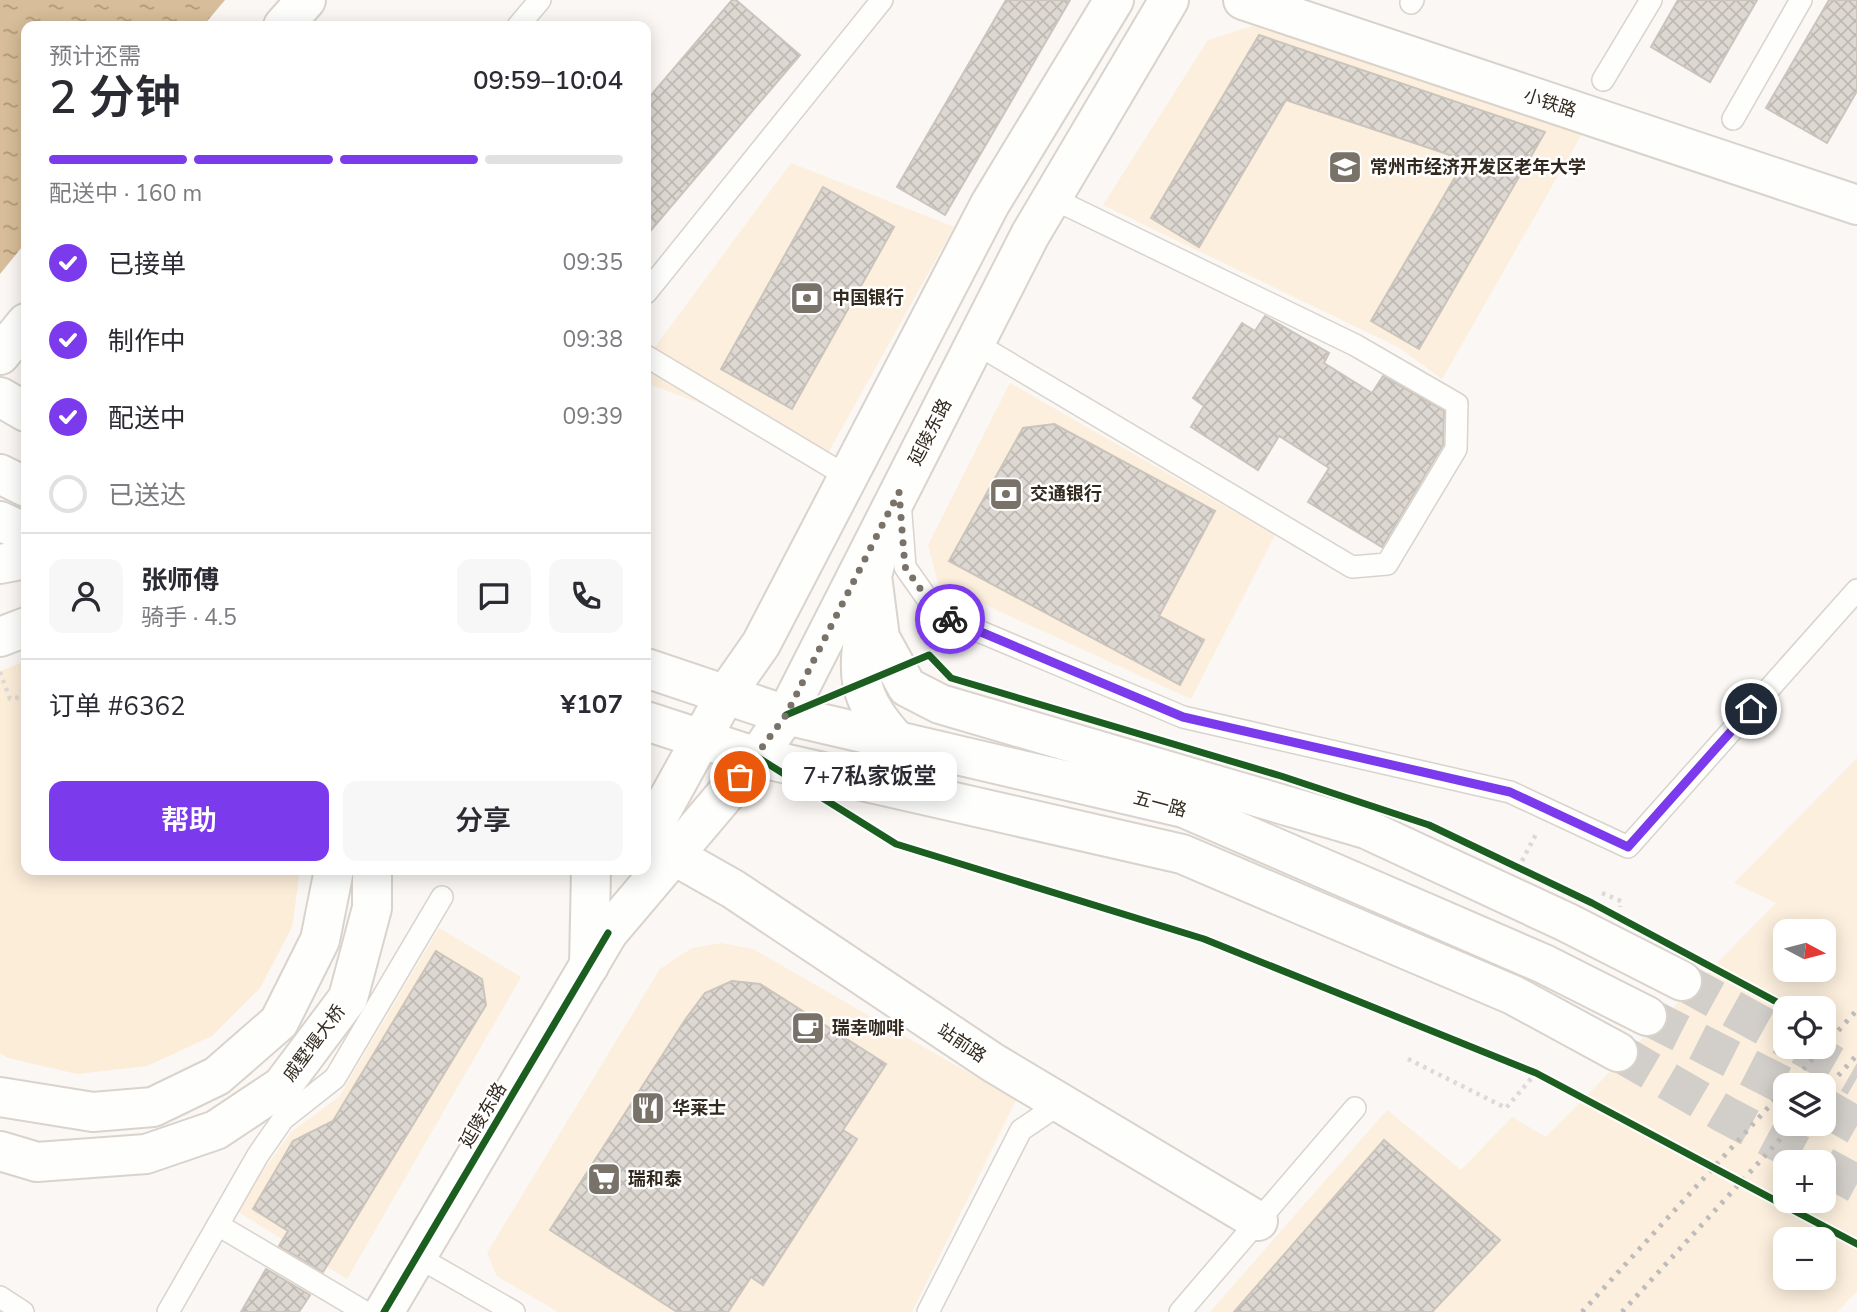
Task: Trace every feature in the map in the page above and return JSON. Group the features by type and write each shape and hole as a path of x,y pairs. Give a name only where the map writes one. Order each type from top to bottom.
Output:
{"main road":[{"path":"287,21 306,0"},
{"path":"659,847 700,738 761,643 990,204 1114,0"},
{"name":"延陵东路","path":"659,847 757,757 786,715 1052,198 1169,0"},
{"name":"小铁路","path":"1243,0 1857,205"},
{"path":"0,355 21,329"},
{"path":"0,397 21,409"},
{"path":"0,474 21,484"},
{"path":"893,504 872,576 860,684 875,717 897,741"},
{"path":"0,521 21,531"},
{"path":"0,564 21,560"},
{"path":"872,576 880,638 906,687 940,704 1366,829 1566,922 1682,981"},
{"path":"0,637 21,630"},
{"name":"五一路","path":"651,670 786,715 1184,808 1544,964 1647,1016"},
{"path":"651,723 757,757 1182,854 1513,995 1618,1052"},
{"name":"站前路","path":"659,847 733,888 985,1058 1258,1221"},
{"path":"0,1097 93,1112 153,1107 217,1076 279,1022 320,940 333,875"},
{"name":"戚墅堰大桥","path":"0,1151 37,1162 146,1154 216,1130 282,1086 348,998 372,908 372,875"},
{"path":"589,966 591,875"},
{"path":"608,933 632,875"},
{"name":"延陵东路","path":"384,1312 642,875"}],"lane":[{"path":"521,21 540,0"},
{"path":"651,287 882,0"},
{"path":"1603,80 1651,0"},
{"path":"1733,119 1801,0"},
{"path":"975,344 1352,567 1387,564 1457,449 1457,404 1355,345 1052,198"},
{"path":"651,359 848,477"},
{"path":"893,504 905,567 938,614 1183,717 1510,792 1628,847 1857,590"},
{"path":"168,1312 283,1119 335,1078 442,897"},
{"path":"928,1312 1021,1130 1061,1103"},
{"path":"1180,1312 1355,1108"},
{"path":"218,1225 365,1312"},
{"path":"418,1257 514,1312"},
{"path":"0,1297 23,1312"}],"path":[{"path":"0,672 10,699 21,697"},
{"path":"1535,866 1522,861 1548,809"},
{"path":"1516,867 1529,873"},
{"path":"1596,891 1621,901 1617,918"},
{"path":"1408,1059 1506,1108 1536,1073"},
{"path":"1523,1068 1548,1080"}],"shaded area":[{"name":"常州市经济开发区老年大学","path":"1268,21 1584,130 1442,379 1398,347 1103,205 1208,40"},
{"path":"791,163 954,227 829,451 651,385 651,352"},
{"path":"1010,383 1275,535 1191,699 938,583 928,545"},
{"path":"21,663 21,875 299,875 292,927 260,988 212,1036 147,1066 77,1074 8,1058 0,1053 0,671"},
{"path":"1857,758 1857,1291 1837,1312 1210,1312 1387,1110 1461,1170 1512,1117 1546,1137 1776,903 1734,883"},
{"path":"439,928 521,977 347,1279 235,1210 291,1132 339,1097"},
{"path":"721,943 753,949 1016,1100 912,1312 558,1312 497,1276 487,1253 660,969 692,948"}],"water":[{"path":"0,0 225,0 207,21 21,21 21,248 0,274"}],"building":[{"path":"732,0 736,0 800,55 651,230 651,95"},
{"path":"1006,0 1070,0 945,215 897,187"},
{"path":"1678,0 1757,0 1710,82 1651,47"},
{"path":"1829,0 1857,0 1857,91 1827,143 1766,108"},
{"path":"1259,35 1545,132 1419,349 1371,321 1465,160 1286,100 1199,247 1151,218"},
{"name":"中国银行","path":"823,187 894,227 792,409 721,369"},
{"path":"1265,316 1329,353 1324,363 1372,393 1383,376 1444,411 1443,445 1382,547 1308,502 1329,468 1279,436 1258,470 1191,427 1204,406 1193,398 1242,323 1255,331"},
{"path":"1054,424 1215,511 1159,616 1204,640 1180,685 949,561 1023,428"},
{"path":"436,951 482,979 486,1005 323,1272 279,1246 288,1231 253,1209 293,1141 333,1121"},
{"path":"732,981 760,984 886,1064 843,1130 857,1139 763,1285 751,1277 728,1312 677,1312 550,1230 685,1020 705,993"},
{"path":"1384,1140 1500,1240 1432,1312 1234,1312"},
{"path":"266,1269 310,1295 299,1312 241,1312"}],"tunnel":[{"path":"1682,981 1773,1031"},
{"path":"1647,1016 1773,1080"},
{"path":"1618,1052 1792,1150"},
{"path":"1824,1059 1857,1078"},
{"path":"1836,1114 1857,1126"},
{"path":"1836,1173 1857,1184"}],"railway":[{"path":"1800,1073 1857,1010"},
{"path":"1836,1078 1857,1055"},
{"path":"1582,1312 1773,1102"},
{"path":"1622,1312 1783,1136"}],"cycle path":[{"path":"786,715 929,655 951,678 1281,776 1429,825 1592,903 1773,1000"},
{"path":"757,757 896,844 1204,939 1536,1073 1857,1244"},
{"path":"384,1312 608,933"}],"way so far":[{"path":"740,777 786,715 899,492 905,567 938,614 950,619"}],"place":[{"name":"常州市经济开发区老年大学","path":"1345,167"},
{"name":"中国银行","path":"807,298"},
{"name":"交通银行","path":"1006,494"},
{"name":"7+7私家饭堂","path":"740,777"},
{"name":"瑞幸咖啡","path":"808,1028"},
{"name":"华莱士","path":"648,1108"},
{"name":"瑞和泰","path":"604,1179"}],"route":[{"path":"950,619 1183,717 1510,792 1628,847 1751,709"}]}
